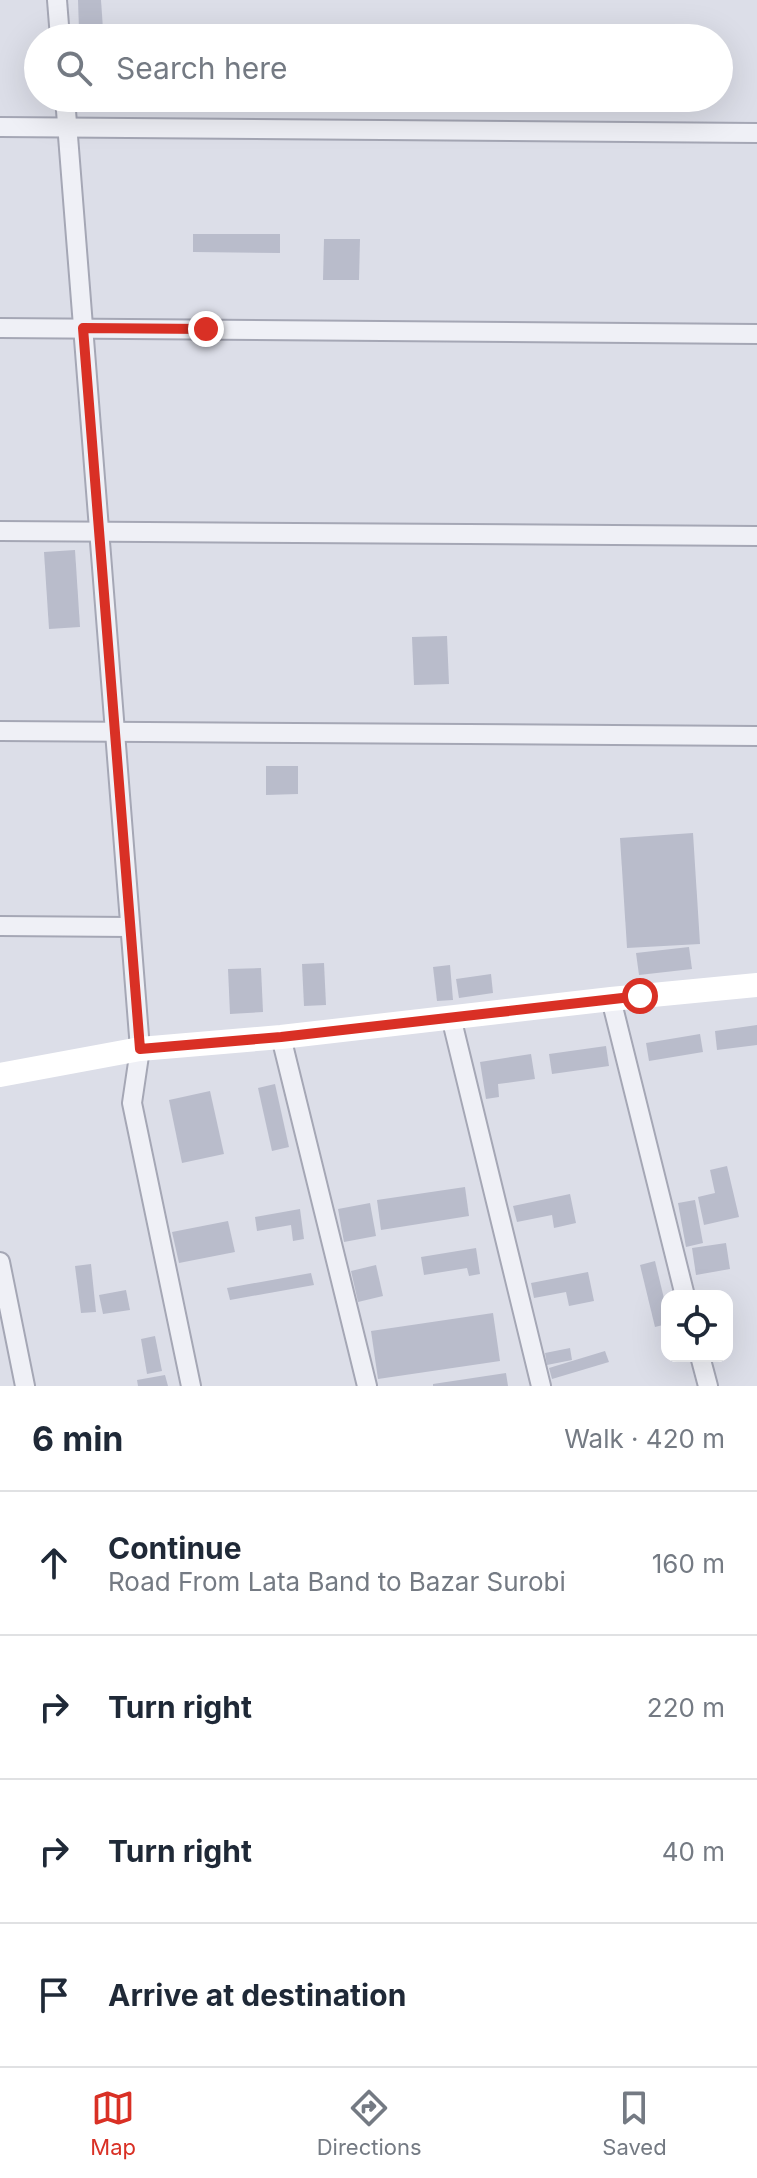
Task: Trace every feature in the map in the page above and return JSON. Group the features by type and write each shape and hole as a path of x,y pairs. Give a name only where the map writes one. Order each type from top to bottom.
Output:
{"main road":[{"path":"0,1075 140,1049 281,1037 757,985"}],"street":[{"path":"57,0 59,24"},
{"path":"66,112 140,1049 132,1103 191,1386"},
{"path":"0,127 757,133"},
{"path":"0,328 757,334"},
{"path":"0,531 757,536"},
{"path":"0,731 757,736"},
{"path":"0,926 130,927"},
{"path":"611,999 684,1290"},
{"path":"451,1017 541,1386"},
{"path":"281,1037 367,1386"},
{"path":"0,1262 25,1386"},
{"path":"702,1362 708,1386"}],"building":[{"path":"78,0 101,0 103,24 79,24"},
{"path":"193,234 280,234 280,253 193,252"},
{"path":"324,239 360,239 359,280 323,280"},
{"path":"75,550 80,627 49,629 44,552"},
{"path":"447,636 449,684 414,685 412,637"},
{"path":"266,766 298,766 298,794 266,795"},
{"path":"693,833 700,944 627,948 620,838"},
{"path":"689,947 692,969 639,975 636,953"},
{"path":"324,963 326,1005 304,1006 302,964"},
{"path":"450,965 453,1000 437,1001 433,967"},
{"path":"261,968 263,1012 230,1014 228,969"},
{"path":"491,974 493,993 459,998 456,979"},
{"path":"757,1025 757,1045 717,1050 715,1031"},
{"path":"700,1034 703,1052 649,1061 646,1043"},
{"path":"606,1046 609,1066 552,1074 549,1054"},
{"path":"531,1054 535,1079 498,1084 499,1097 486,1099 480,1062"},
{"path":"275,1084 289,1147 272,1151 258,1088"},
{"path":"210,1091 224,1154 182,1163 169,1100"},
{"path":"727,1166 739,1217 704,1225 698,1197 715,1193 710,1170"},
{"path":"465,1187 469,1216 381,1230 377,1200"},
{"path":"570,1194 576,1223 554,1228 552,1215 517,1222 513,1206"},
{"path":"695,1200 703,1243 686,1247 678,1203"},
{"path":"370,1203 376,1236 344,1242 338,1209"},
{"path":"300,1209 304,1239 293,1241 291,1225 257,1231 255,1217"},
{"path":"228,1221 235,1252 179,1263 172,1232"},
{"path":"726,1243 730,1269 696,1275 692,1248"},
{"path":"476,1248 480,1274 469,1276 467,1268 424,1275 421,1257"},
{"path":"655,1261 662,1290 661,1326 655,1327 640,1265"},
{"path":"91,1264 96,1312 81,1313 75,1266"},
{"path":"376,1265 383,1296 358,1302 351,1271"},
{"path":"588,1272 594,1301 569,1306 566,1292 534,1298 531,1283"},
{"path":"311,1273 314,1285 230,1300 227,1288"},
{"path":"126,1290 130,1310 103,1314 99,1295"},
{"path":"493,1313 500,1361 378,1379 371,1331"},
{"path":"155,1336 162,1371 147,1374 141,1339"},
{"path":"570,1348 572,1360 547,1365 545,1353"},
{"path":"605,1351 609,1362 552,1379 549,1368"},
{"path":"506,1373 508,1386 433,1386 433,1384"},
{"path":"165,1375 168,1386 138,1386 137,1380"}],"route":[{"path":"206,329 83,328 140,1049 281,1037 640,996"}]}
